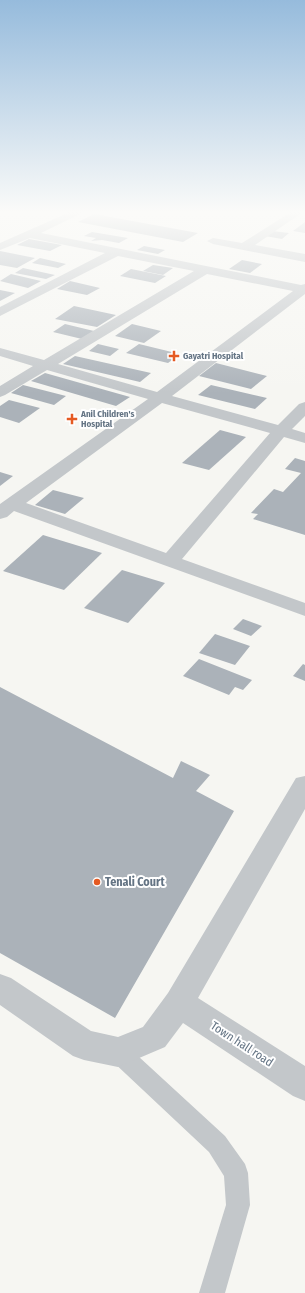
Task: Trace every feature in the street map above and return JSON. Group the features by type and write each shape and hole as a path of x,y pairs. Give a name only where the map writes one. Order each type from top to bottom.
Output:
{"street":[{"path":"0,312 77,272"},
{"path":"0,392 201,272"},
{"path":"217,272 304,289"},
{"path":"6,508 160,397 304,289"},
{"path":"0,352 305,438"},
{"path":"170,561 280,432 305,407"},
{"path":"6,508 170,561 305,610"},
{"path":"0,988 84,1045 118,1052 154,1037 179,1003 305,785"},
{"name":"Town hall road","path":"179,1003 305,1085"}],"lane":[{"path":"118,1052 217,1144 236,1173 238,1205 212,1293"}],"building":[{"path":"43,272 55,275 46,279 15,273"},
{"path":"126,272 148,272 166,276 155,283 120,276"},
{"path":"150,272 167,272 163,275"},
{"path":"11,274 41,281 28,288 0,281"},
{"path":"70,281 100,288 87,295 57,289"},
{"path":"0,290 15,293 0,301"},
{"path":"74,306 116,315 97,327 55,319"},
{"path":"65,324 94,331 82,339 53,332"},
{"path":"132,324 161,331 144,343 115,336"},
{"path":"98,344 119,349 110,356 89,351"},
{"path":"139,344 180,354 168,363 126,353"},
{"path":"75,356 151,373 140,382 63,364"},
{"path":"216,363 267,376 251,389 199,376"},
{"path":"45,373 130,397 116,406 31,381"},
{"path":"23,385 66,396 54,405 11,393"},
{"path":"211,385 267,398 255,409 198,395"},
{"path":"9,400 40,408 19,423 0,417 0,406"},
{"path":"220,430 246,437 209,470 182,463"},
{"path":"295,458 305,461 305,535 253,519 258,514 251,513 274,489 283,492 301,473 285,469"},
{"path":"0,472 13,476 0,486"},
{"path":"53,490 84,498 65,514 35,505"},
{"path":"43,535 102,553 64,590 3,571"},
{"path":"122,570 165,583 128,623 84,608"},
{"path":"243,619 262,626 251,636 233,629"},
{"path":"215,634 250,646 235,665 199,653"},
{"path":"199,659 252,680 243,690 235,687 229,695 183,676"},
{"path":"303,664 305,665 305,681 293,676"},
{"name":"Tenali Court","path":"0,687 173,778 181,761 210,775 196,791 234,811 115,1018 0,953"}],"place":[{"name":"Gayatri Hospital","path":"174,356"},
{"name":"Anil Children's Hospital","path":"72,419"},
{"name":"Tenali Court","path":"97,882"}]}
